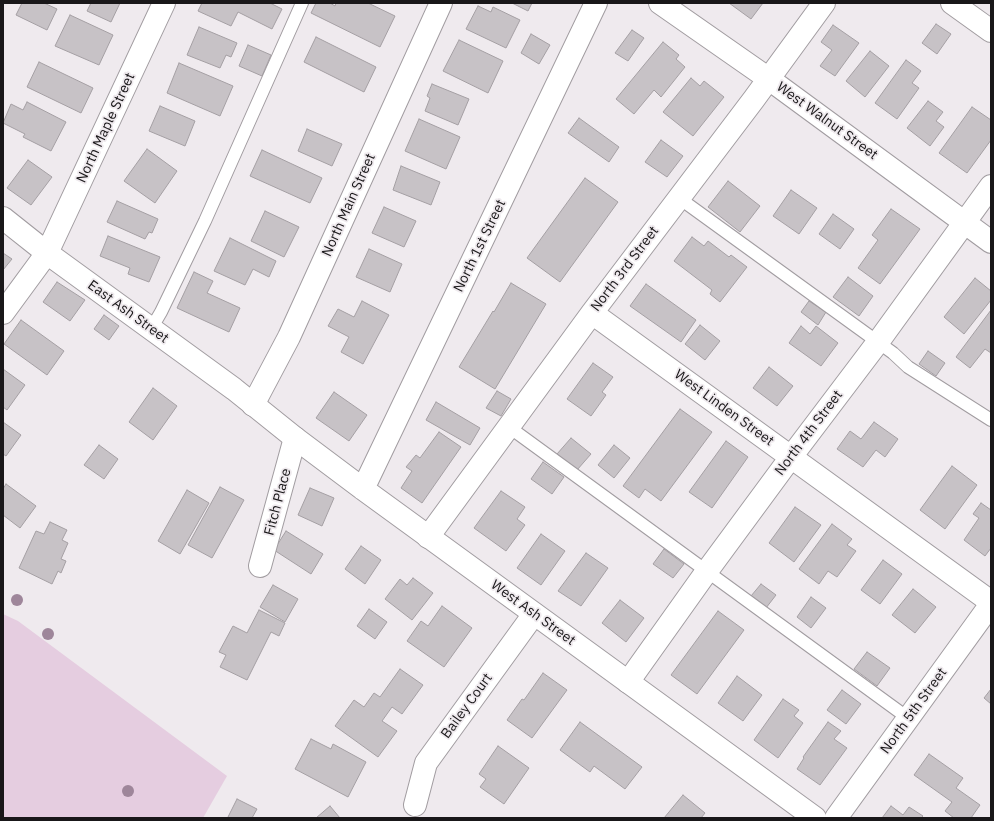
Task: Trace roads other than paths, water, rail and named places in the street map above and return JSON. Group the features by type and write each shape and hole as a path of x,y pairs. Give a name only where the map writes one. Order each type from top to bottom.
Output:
{"street":[{"name":"North Maple Street","path":"3,313 47,253 164,3"},
{"name":"North Main Street","path":"253,405 290,337 441,3"},
{"name":"North 1st Street","path":"363,489 596,3"},
{"name":"West Walnut Street","path":"660,3 769,79 991,242"},
{"name":"North 3rd Street","path":"428,537 592,313 680,198 824,3"},
{"path":"952,3 991,32"},
{"name":"North 4th Street","path":"628,682 707,571 878,342 991,186"},
{"name":"East Ash Street","path":"3,218 47,253 234,389 253,405"},
{"name":"West Linden Street","path":"592,313 991,603"},
{"name":"West Ash Street","path":"253,405 428,537 815,818"},
{"name":"Fitch Place","path":"260,566 295,438"},
{"name":"North 5th Street","path":"836,818 991,603"},
{"name":"Bailey Court","path":"415,805 426,763 534,614"}],"lane":[{"path":"151,329 161,312 205,221 302,3"},
{"path":"680,198 894,353 908,367 991,420"},
{"path":"509,427 908,718"}]}
